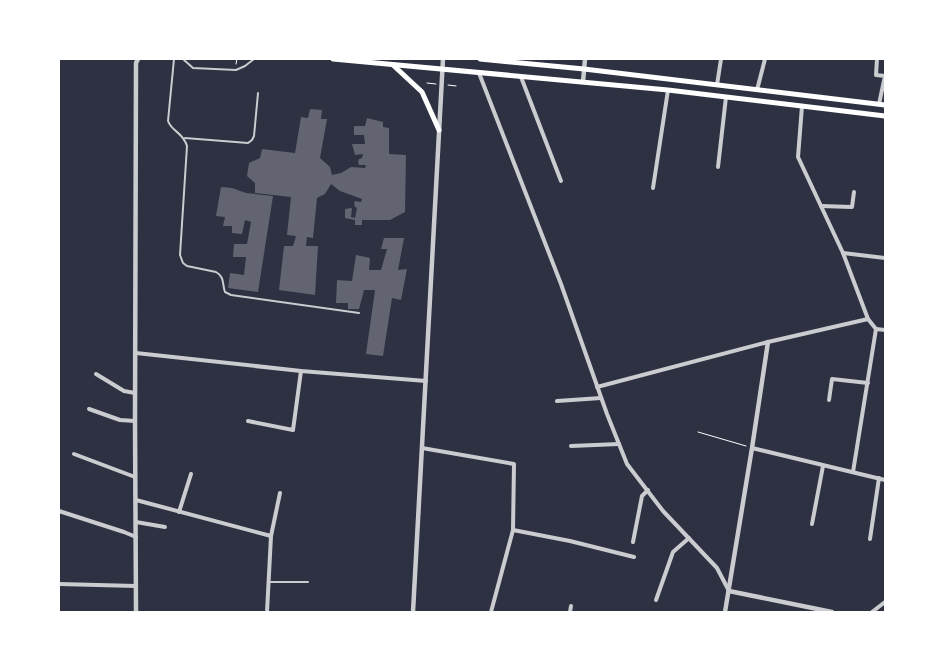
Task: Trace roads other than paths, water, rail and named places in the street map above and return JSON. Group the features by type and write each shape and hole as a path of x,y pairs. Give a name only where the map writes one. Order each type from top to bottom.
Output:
{"main road":[{"path":"334,59 668,90 885,116"},
{"path":"480,59 584,69 885,105"},
{"path":"392,65 422,92 439,130"}],"street":[{"path":"136,612 136,63 138,59"},
{"path":"413,612 443,59"},
{"path":"584,82 585,59"},
{"path":"717,85 721,59"},
{"path":"757,90 766,59"},
{"path":"877,59 876,76 885,76 879,104"},
{"path":"479,73 561,284 601,398 627,464 663,510 716,568 729,590 832,612"},
{"path":"521,77 561,181"},
{"path":"653,188 668,90"},
{"path":"718,167 726,97"},
{"path":"802,106 798,157 842,254 868,319 876,329 885,330"},
{"path":"821,206 852,207 854,192"},
{"path":"842,254 885,258"},
{"path":"597,387 768,342 868,319"},
{"path":"853,472 876,329"},
{"path":"725,612 768,342"},
{"path":"136,353 302,371 426,381"},
{"path":"248,421 293,430 302,371"},
{"path":"96,374 124,391 135,393"},
{"path":"829,400 832,379 868,383"},
{"path":"556,401 601,398"},
{"path":"89,409 120,420 135,421"},
{"path":"570,446 619,444"},
{"path":"422,448 514,464 513,530 491,612"},
{"path":"752,448 885,480"},
{"path":"74,454 135,477"},
{"path":"812,524 823,466"},
{"path":"179,512 192,474"},
{"path":"870,539 879,478"},
{"path":"633,542 642,496 648,490"},
{"path":"267,612 271,536 280,493"},
{"path":"136,500 271,536"},
{"path":"59,511 124,532 136,538"},
{"path":"136,522 165,527"},
{"path":"513,530 570,541 634,557"},
{"path":"656,600 673,552 690,538"},
{"path":"59,584 136,586"},
{"path":"872,612 885,602"},
{"path":"570,612 571,606"}],"lane":[{"path":"174,59 168,121 170,126 185,138 248,142 252,140 258,92"},
{"path":"183,59 193,68 236,70 254,59"},
{"path":"185,138 187,146 180,255 183,263 187,266 220,275 225,292 230,295 359,313"},
{"path":"268,582 308,582"}]}
